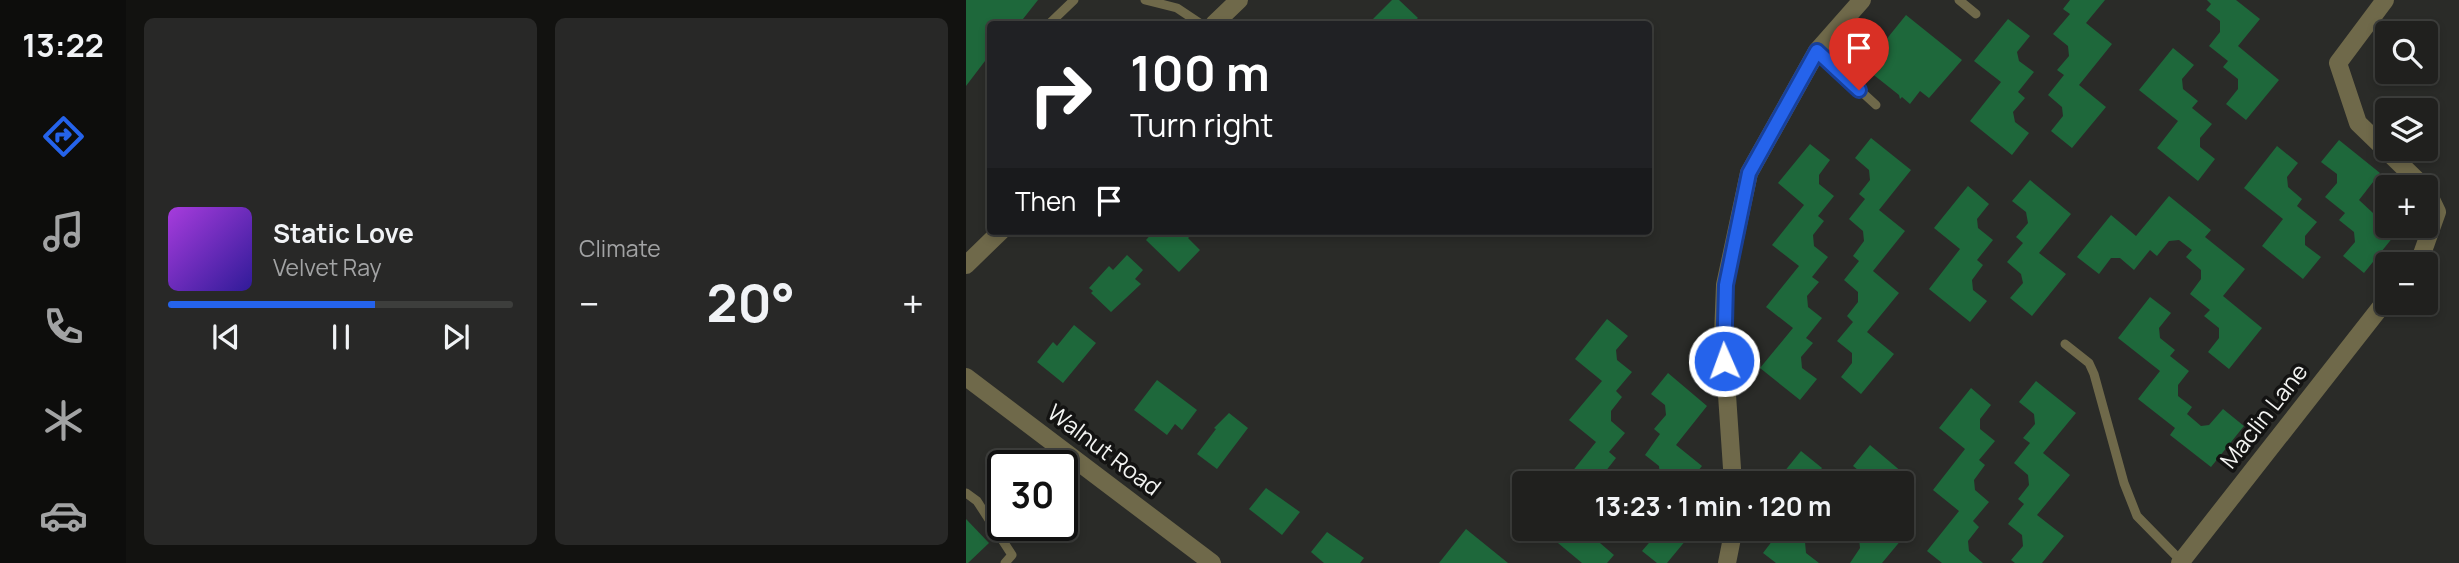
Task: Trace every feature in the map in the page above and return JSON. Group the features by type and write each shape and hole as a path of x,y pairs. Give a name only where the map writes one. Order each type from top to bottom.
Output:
{"street":[{"path":"1217,21 1239,0"},
{"path":"1732,471 1723,336 1726,285 1749,173 1817,51 1862,0"},
{"path":"2385,0 2338,63 2358,123 2412,175"},
{"path":"966,265 997,235"},
{"name":"Maclin Lane","path":"2181,562 2375,314"},
{"name":"Walnut Road","path":"966,377 1212,563"},
{"path":"1727,563 1731,541"}],"lane":[{"path":"1052,21 1074,0"},
{"path":"1145,0 1177,8 1196,21"},
{"path":"1959,0 1976,14"},
{"path":"1817,51 1876,105"},
{"path":"2065,344 2089,363 2094,374 2124,483 2137,516 2181,562"},
{"path":"966,493 977,501 1013,555 1005,563"}],"building":[{"path":"966,0 1038,0 1021,21 987,21 987,61 966,86"},
{"path":"1392,0 1399,0 1418,18 1414,21 1371,21"},
{"path":"2070,0 2105,0 2086,23 2112,44 2079,85 2106,107 2072,148 2051,131 2063,116 2062,107 2048,95 2064,75 2057,70 2069,56 2068,46 2053,34 2070,14 2063,9"},
{"path":"2207,0 2236,0 2260,19 2238,46 2279,80 2246,120 2226,104 2238,89 2238,79 2223,67 2228,61 2209,46 2220,32 2220,21 2206,10 2211,4"},
{"path":"1906,15 1962,60 1929,98 1920,91 1910,104 1902,97 1900,99 1899,95 1865,68 1864,70 1855,60 1876,33 1885,41"},
{"path":"2008,19 2030,36 2017,52 2019,61 2034,72 2018,92 2025,98 2013,112 2015,122 2029,133 2012,155 1970,121 2001,82 1974,61"},
{"path":"2173,48 2194,65 2182,79 2183,89 2198,101 2192,108 2212,124 2200,138 2200,147 2215,159 2198,181 2157,148 2178,121 2139,90"},
{"path":"1871,138 1911,170 1879,210 1905,231 1873,271 1899,293 1867,332 1894,354 1861,394 1841,377 1852,363 1852,353 1837,341 1853,322 1847,316 1858,302 1858,292 1844,280 1859,261 1853,256 1864,241 1863,231 1849,219 1865,199 1859,194 1870,180 1869,170 1855,158"},
{"path":"2339,140 2380,173 2375,175 2375,179 2359,200 2375,215 2375,238 2392,238 2381,252 2375,252 2375,259 2364,273 2343,256 2355,242 2354,232 2339,220 2345,213 2325,197 2337,183 2337,174 2321,162"},
{"path":"1810,144 1830,160 1819,175 1819,184 1834,196 1818,216 1824,221 1813,235 1814,246 1828,257 1812,277 1819,282 1807,296 1808,307 1822,318 1806,338 1813,343 1801,357 1802,368 1817,379 1800,400 1760,368 1793,328 1766,307 1799,266 1772,245 1804,205 1778,183"},
{"path":"2277,146 2298,163 2287,177 2288,187 2302,199 2297,206 2317,222 2305,236 2305,245 2321,257 2303,279 2262,246 2283,219 2244,188"},
{"path":"2030,180 2071,214 2039,253 2066,274 2032,316 2010,298 2023,283 2021,274 2007,262 2023,243 2016,237 2028,223 2026,212 2012,201"},
{"path":"1968,186 1989,204 1977,219 1978,228 1993,240 1977,260 1983,265 1972,280 1973,290 1987,301 1970,322 1929,289 1960,249 1934,228"},
{"path":"2169,196 2211,230 2205,237 2245,269 2223,296 2262,328 2229,369 2208,352 2219,338 2219,328 2204,316 2210,310 2190,294 2201,279 2201,270 2186,257 2192,250 2179,240 2169,241 2157,256 2150,250 2134,270 2120,258 2111,258 2099,274 2077,257 2111,215 2136,236"},
{"path":"1150,235 1191,235 1188,238 1200,250 1179,272 1146,240"},
{"path":"1127,255 1143,270 1135,279 1141,284 1111,312 1089,288 1109,266 1113,270"},
{"path":"2150,297 2171,313 2159,328 2160,338 2175,350 2170,356 2189,371 2178,385 2178,396 2192,407 2187,414 2201,426 2209,425 2223,409 2244,426 2211,467 2170,435 2175,428 2138,399 2160,371 2118,338"},
{"path":"1607,319 1628,336 1616,350 1617,360 1632,372 1616,391 1622,397 1611,411 1611,421 1625,433 1609,452 1616,458 1606,471 1573,471 1596,442 1569,420 1602,381 1575,359"},
{"path":"1074,325 1096,343 1063,383 1037,362 1053,342 1057,346"},
{"path":"1668,373 1707,406 1676,445 1702,466 1698,471 1659,471 1659,466 1645,455 1660,434 1654,429 1666,415 1665,405 1651,394"},
{"path":"1157,380 1197,410 1182,430 1175,424 1167,435 1134,410"},
{"path":"2036,381 2076,413 2043,453 2070,475 2037,515 2064,536 2042,563 2015,563 2011,560 2023,546 2022,535 2008,524 2024,504 2018,499 2029,485 2028,475 2014,463 2030,443 2023,438 2035,424 2034,414 2019,402"},
{"path":"1971,388 1991,405 1980,419 1980,429 1995,441 1979,460 1985,465 1974,480 1975,490 1989,502 1973,521 1979,527 1968,541 1969,551 1983,563 1942,563 1927,551 1959,511 1933,490 1965,449 1939,428"},
{"path":"1229,413 1248,428 1217,469 1197,454 1216,429 1214,428"},
{"path":"1870,445 1901,471 1859,471 1853,466"},
{"path":"1801,451 1822,468 1820,471 1785,471"},
{"path":"1266,488 1300,512 1282,535 1249,509"},
{"path":"966,519 989,543 966,563"},
{"path":"1466,529 1508,563 1439,563"},
{"path":"1327,532 1364,558 1360,563 1324,563 1311,552"},
{"path":"1600,541 1614,555 1607,563 1582,563 1558,543"},
{"path":"1651,541 1685,541 1667,563 1657,563 1642,551"},
{"path":"1772,541 1806,541 1806,553 1819,563 1776,563 1763,553"},
{"path":"1859,541 1900,541 1882,563 1850,563 1860,548"}],"route":[{"path":"1724,361 1726,285 1749,173 1817,51 1859,90"}]}
